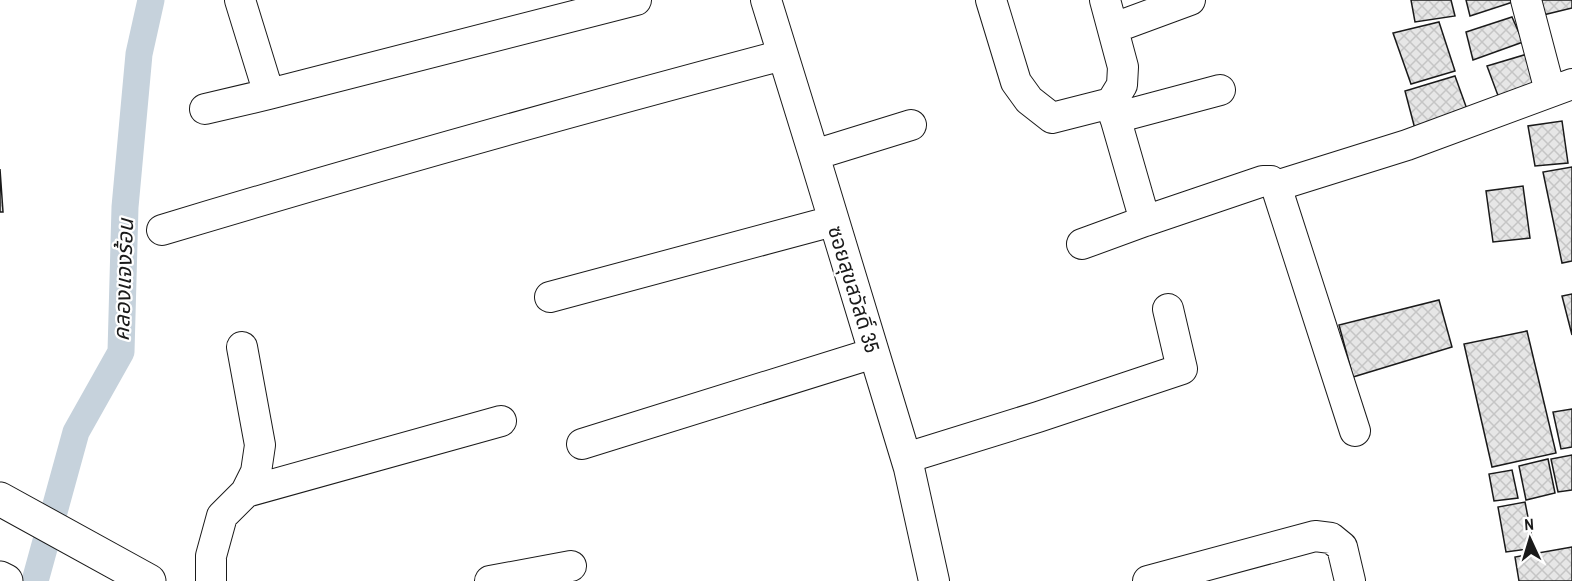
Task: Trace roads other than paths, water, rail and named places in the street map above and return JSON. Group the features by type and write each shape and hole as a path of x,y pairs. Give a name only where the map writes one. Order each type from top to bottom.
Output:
{"main road":[{"path":"13,506 149,581"},
{"path":"0,578 6,581"}],"street":[{"path":"240,0 269,94"},
{"path":"204,109 636,0"},
{"name":"ซอยสุขสวัสดิ์ 35","path":"766,0 906,458 934,581"},
{"path":"991,0 1016,82 1029,100 1052,118 1113,110 1220,90"},
{"path":"1105,0 1124,67 1122,85 1113,110 1145,220"},
{"path":"1114,28 1190,0"},
{"path":"1276,186 1407,145 1561,87 1526,0"},
{"path":"162,230 588,106 783,55"},
{"path":"814,155 911,124"},
{"path":"1082,244 1145,220 1263,181 1271,181 1276,186 1355,431"},
{"path":"550,297 833,221"},
{"path":"906,458 1182,369 1168,309"},
{"path":"211,581 211,556 222,516 246,492 256,472 260,445 242,348"},
{"path":"582,444 874,353"},
{"path":"246,492 501,421"},
{"path":"1148,581 1315,536 1331,538 1342,547 1350,581"},
{"path":"490,581 571,566"}],"waterway":[{"name":"คลองแจงร้อน","path":"35,581 76,432 121,352 125,207 139,54 151,0"}]}
